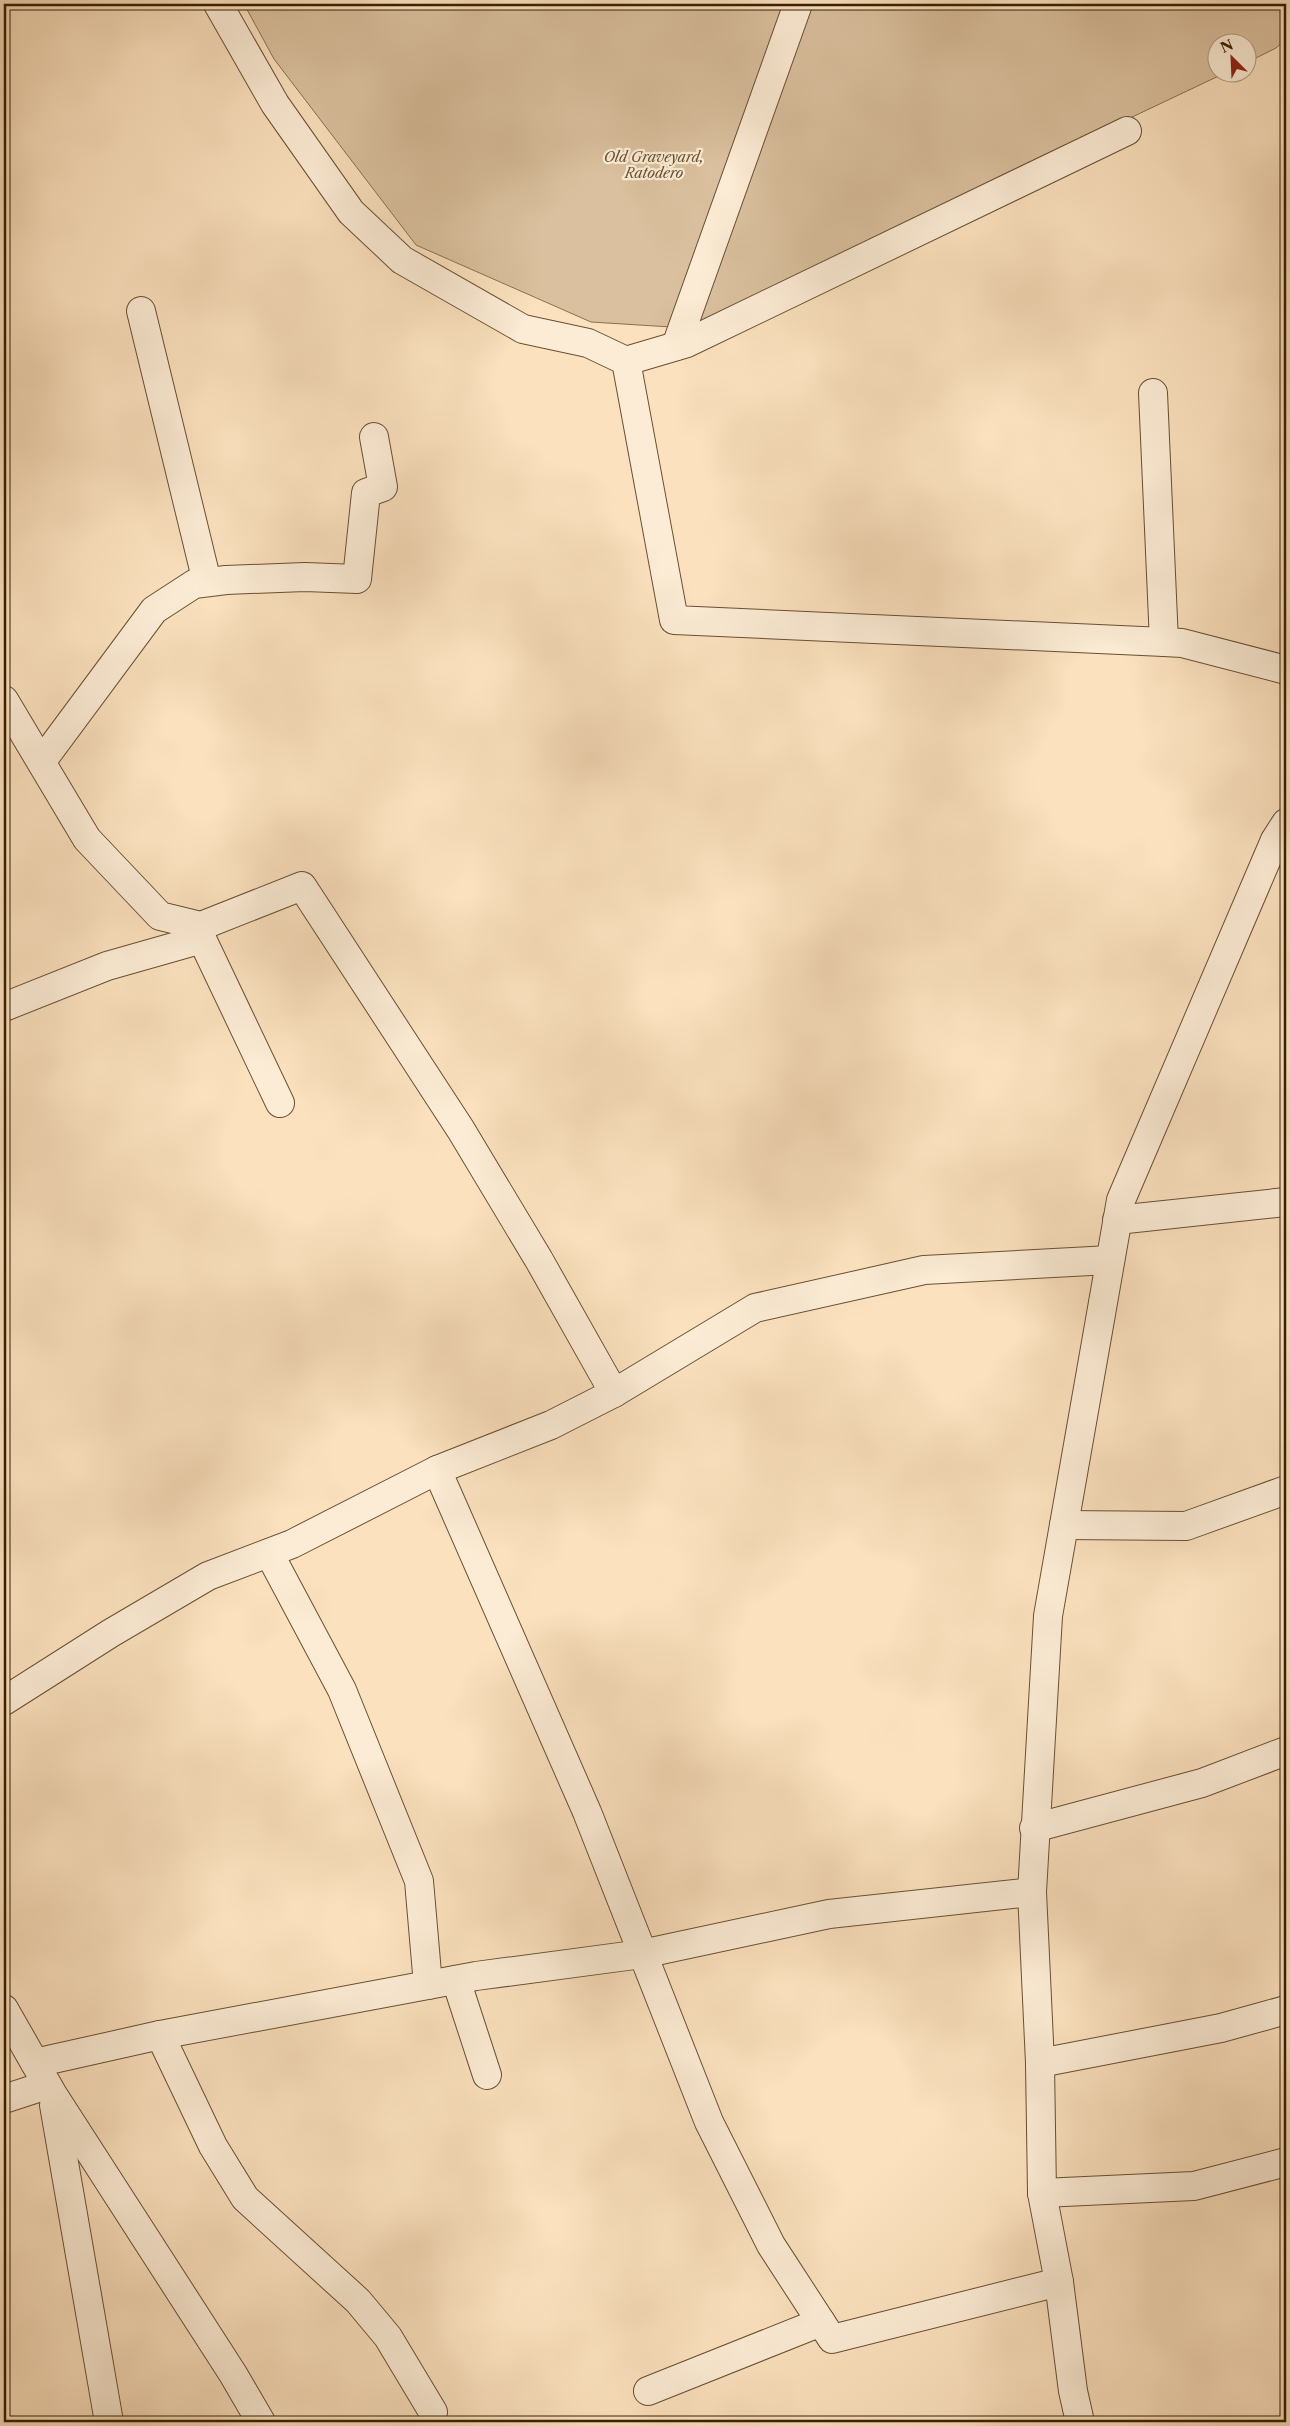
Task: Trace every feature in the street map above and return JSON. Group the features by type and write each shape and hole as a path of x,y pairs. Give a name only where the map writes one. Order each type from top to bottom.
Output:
{"street":[{"path":"218,4 275,104 351,212 402,260 523,329 588,342 626,361 676,346 1127,131"},
{"path":"676,346 798,4"},
{"path":"141,311 206,582"},
{"path":"626,361 674,620 864,626 1182,643 1286,670"},
{"path":"1153,393 1164,642"},
{"path":"42,761 154,610 194,584 304,577 357,579 366,493 383,487 374,437"},
{"path":"6,707 42,761 87,838 160,916 202,932 280,1104"},
{"path":"1080,2422 1073,2391 1058,2282 1042,2193 1040,2063 1032,1892 1034,1828 1048,1616 1121,1200 1275,840 1286,823"},
{"path":"4,1007 107,966 202,932 302,886 461,1130 539,1260 614,1393"},
{"path":"1117,1220 1286,1202"},
{"path":"4,1701 111,1633 208,1576 292,1544 437,1470 551,1425 614,1393 755,1308 924,1270 1110,1260"},
{"path":"437,1470 587,1812 709,2122 771,2245 832,2339 1058,2282"},
{"path":"1064,1524 1186,1526 1286,1490"},
{"path":"269,1553 342,1690 419,1881 428,1985"},
{"path":"1034,1828 1202,1783 1286,1751"},
{"path":"4,2099 45,2080 160,2035 456,1980 642,1954 829,1914 1032,1892"},
{"path":"456,1980 487,2075"},
{"path":"4,2009 45,2080 233,2374 261,2422"},
{"path":"1040,2063 1221,2028 1286,2010"},
{"path":"160,2035 213,2146 244,2198 358,2301 388,2337 433,2412"},
{"path":"45,2080 108,2422"},
{"path":"1042,2193 1194,2186 1286,2162"},
{"path":"648,2391 822,2322"}],"green space":[{"name":"Old Graveyard, Ratodero","path":"244,4 1286,4 1286,39 1276,48 1258,57 1258,32 1208,32 1208,81 687,328 591,322 416,245 274,59"}]}
